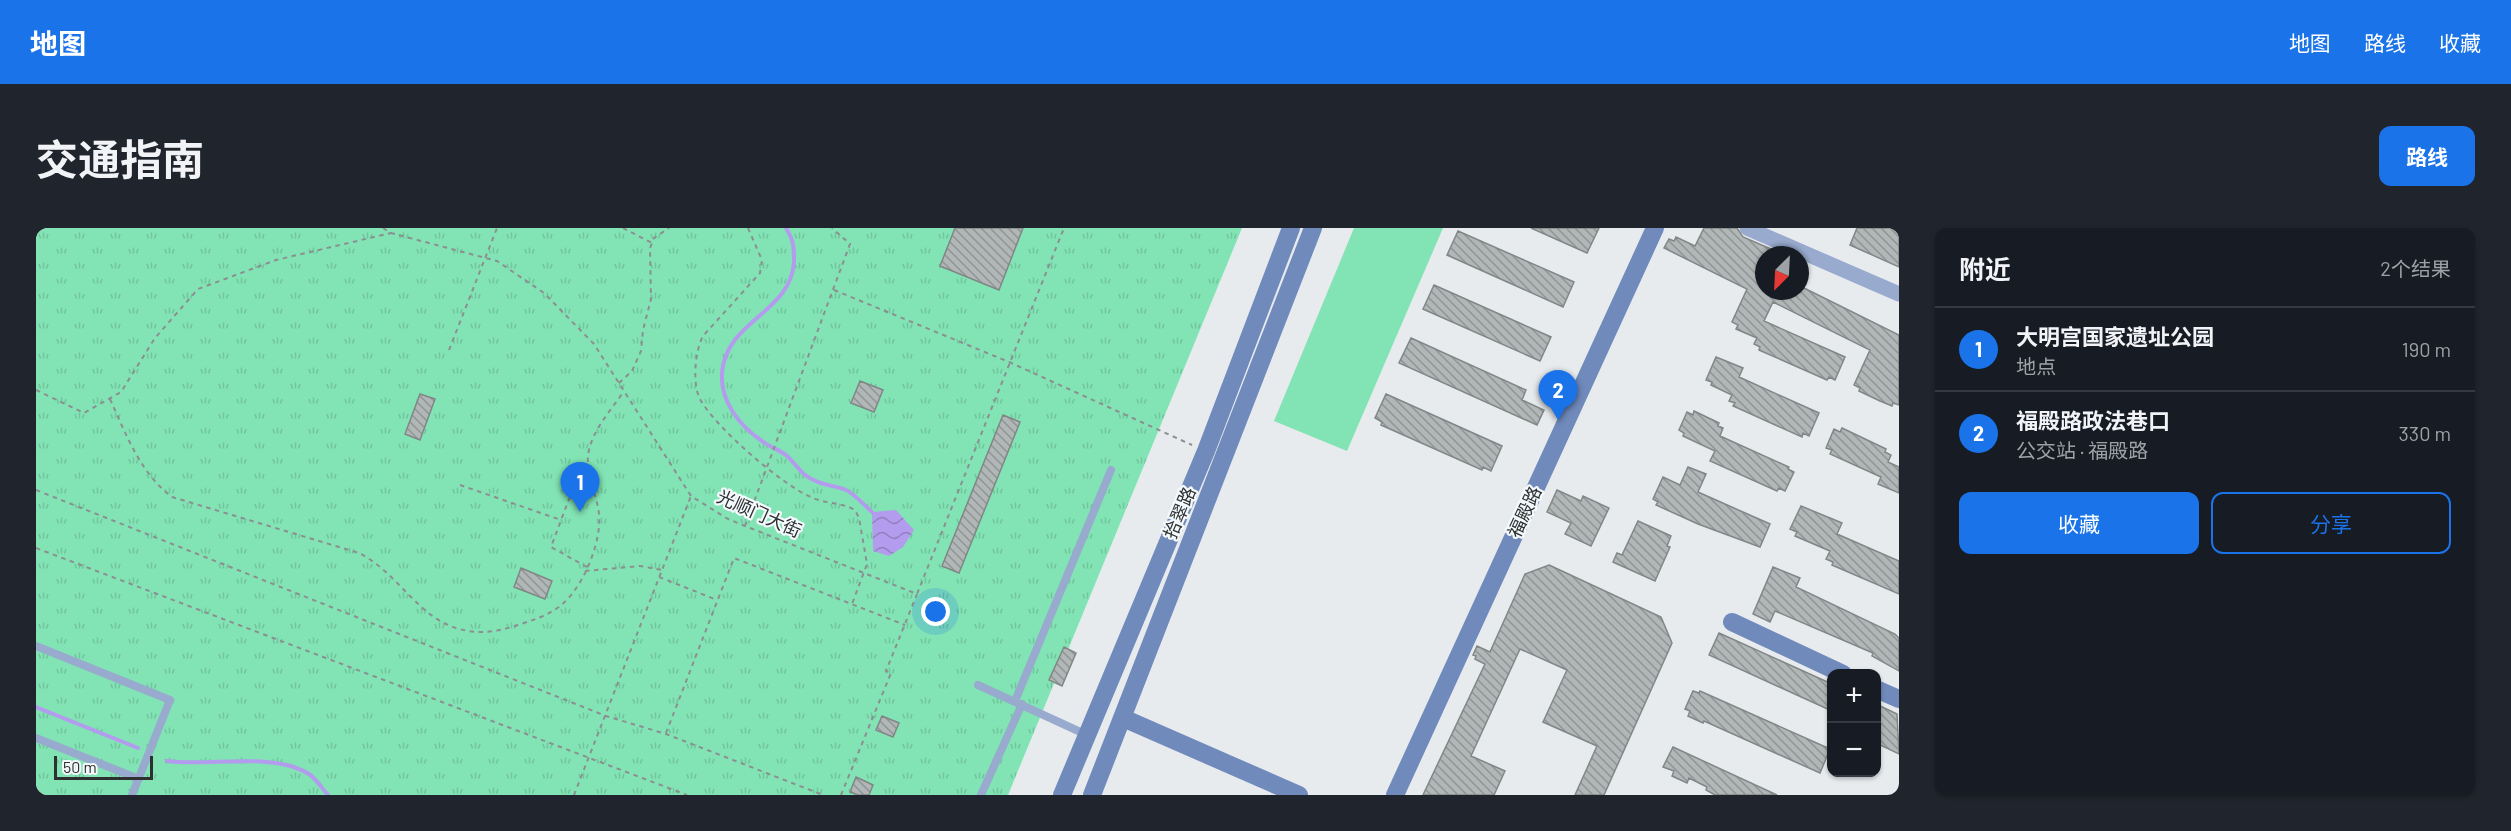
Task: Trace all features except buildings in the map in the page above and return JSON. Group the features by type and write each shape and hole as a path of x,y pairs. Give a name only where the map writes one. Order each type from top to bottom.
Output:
{"main road":[{"name":"拾翠路","path":"1062,795 1206,451 1291,228"},
{"name":"拾翠路","path":"1092,795 1124,718 1313,228"},
{"name":"福殿路","path":"1395,795 1655,228"},
{"path":"1732,622 1832,669"},
{"path":"1881,691 1899,699"},
{"path":"1124,718 1299,795"}],"street":[{"path":"1747,228 1899,294"}],"lane":[{"path":"981,795 1111,470"},
{"path":"36,646 170,700 132,795"},
{"path":"978,685 1087,735"},
{"path":"36,738 139,779"}],"path":[{"name":"光顺门大街","path":"383,228 391,233 497,261 544,293 594,344 691,496 745,526 917,594"},
{"path":"449,350 496,228"},
{"path":"623,228 652,243"},
{"path":"619,383 632,371 641,351 643,330 651,299 652,243 654,238 669,228"},
{"path":"748,228 762,260 760,273 703,336 696,355 699,397 728,434 767,467 810,497 826,503 840,503 855,510 859,518 866,555 864,572 852,604"},
{"path":"745,526 850,244 832,228"},
{"path":"841,795 891,674 886,671 1064,228"},
{"path":"36,390 84,413 121,393 155,338 198,289 276,260 391,233"},
{"path":"834,290 1009,362 1206,451"},
{"path":"110,399 136,456 161,489 172,497 359,553 375,561 391,574 422,607 440,621 455,628 475,632 496,632 544,616 561,605 576,587 587,567 597,541 600,525 599,509 588,462 594,434 624,392"},
{"path":"587,567 551,547 569,499 591,478"},
{"path":"460,485 561,520"},
{"path":"36,490 606,716 666,734 823,795"},
{"path":"574,795 691,496"},
{"path":"36,548 687,795"},
{"path":"666,734 734,558 905,625"},
{"path":"584,571 640,566 662,570"},
{"path":"659,577 717,600"}],"green space":[{"path":"36,228 1242,228 1008,795 36,795"},
{"path":"1354,228 1443,228 1347,451 1274,421"}],"water":[{"path":"896,510 914,530 903,547 889,556 873,551 872,512"}],"waterway":[{"path":"786,228 794,248 790,279 782,293 735,340 726,355 722,373 724,394 739,421 754,435 786,455 802,473 819,482 848,491 872,512"},
{"path":"36,707 138,748"},
{"path":"167,761 277,763 309,774 328,795"}],"place":[{"name":"福殿路政法巷口","path":"1558,420"},
{"name":"大明宫国家遗址公园","path":"580,512"}]}
